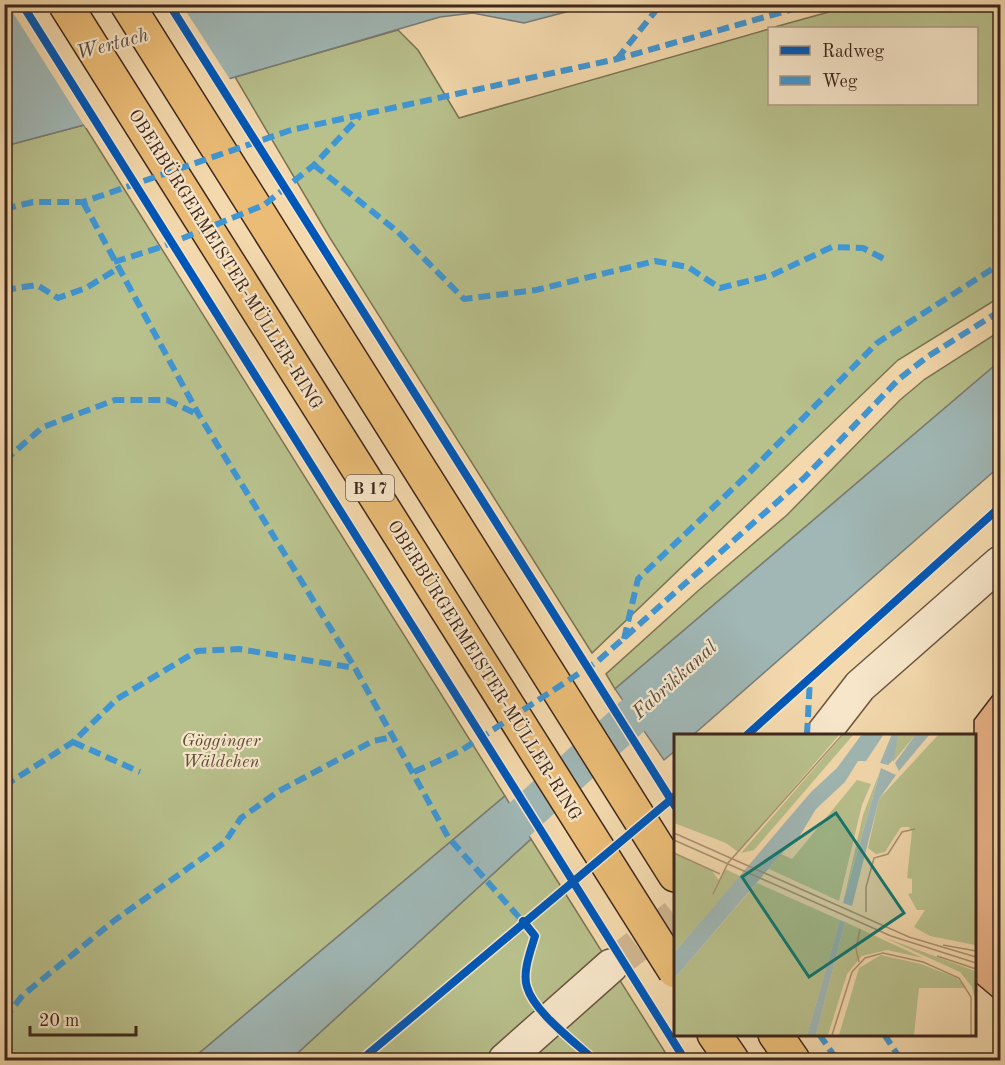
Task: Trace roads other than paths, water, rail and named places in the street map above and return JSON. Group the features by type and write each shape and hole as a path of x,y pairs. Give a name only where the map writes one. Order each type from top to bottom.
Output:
{"highway":[{"name":"OBERBÜRGERMEISTER-MÜLLER-RING","path":"65,4 674,969"},
{"name":"B 17","path":"127,4 674,873"},
{"path":"776,1035 793,1060"}],"street":[{"path":"823,734 860,686 1000,563"},
{"path":"505,1060 611,966"}],"water":[{"name":"Wertach","path":"5,5 581,5 566,12 524,23 473,13 440,17 235,77 84,125 5,146"},
{"path":"1000,361 1000,466 694,734 674,734 674,752 664,760 615,689"},
{"path":"505,796 531,839 290,1060 191,1060"}],"waterway":[{"name":"Fabrikkanal","path":"480,852 519,820 672,680"}],"tunnel":[{"path":"611,966 674,917"}],"park label":[{"name":"Gögginger Wäldchen","path":"221,750"}]}
